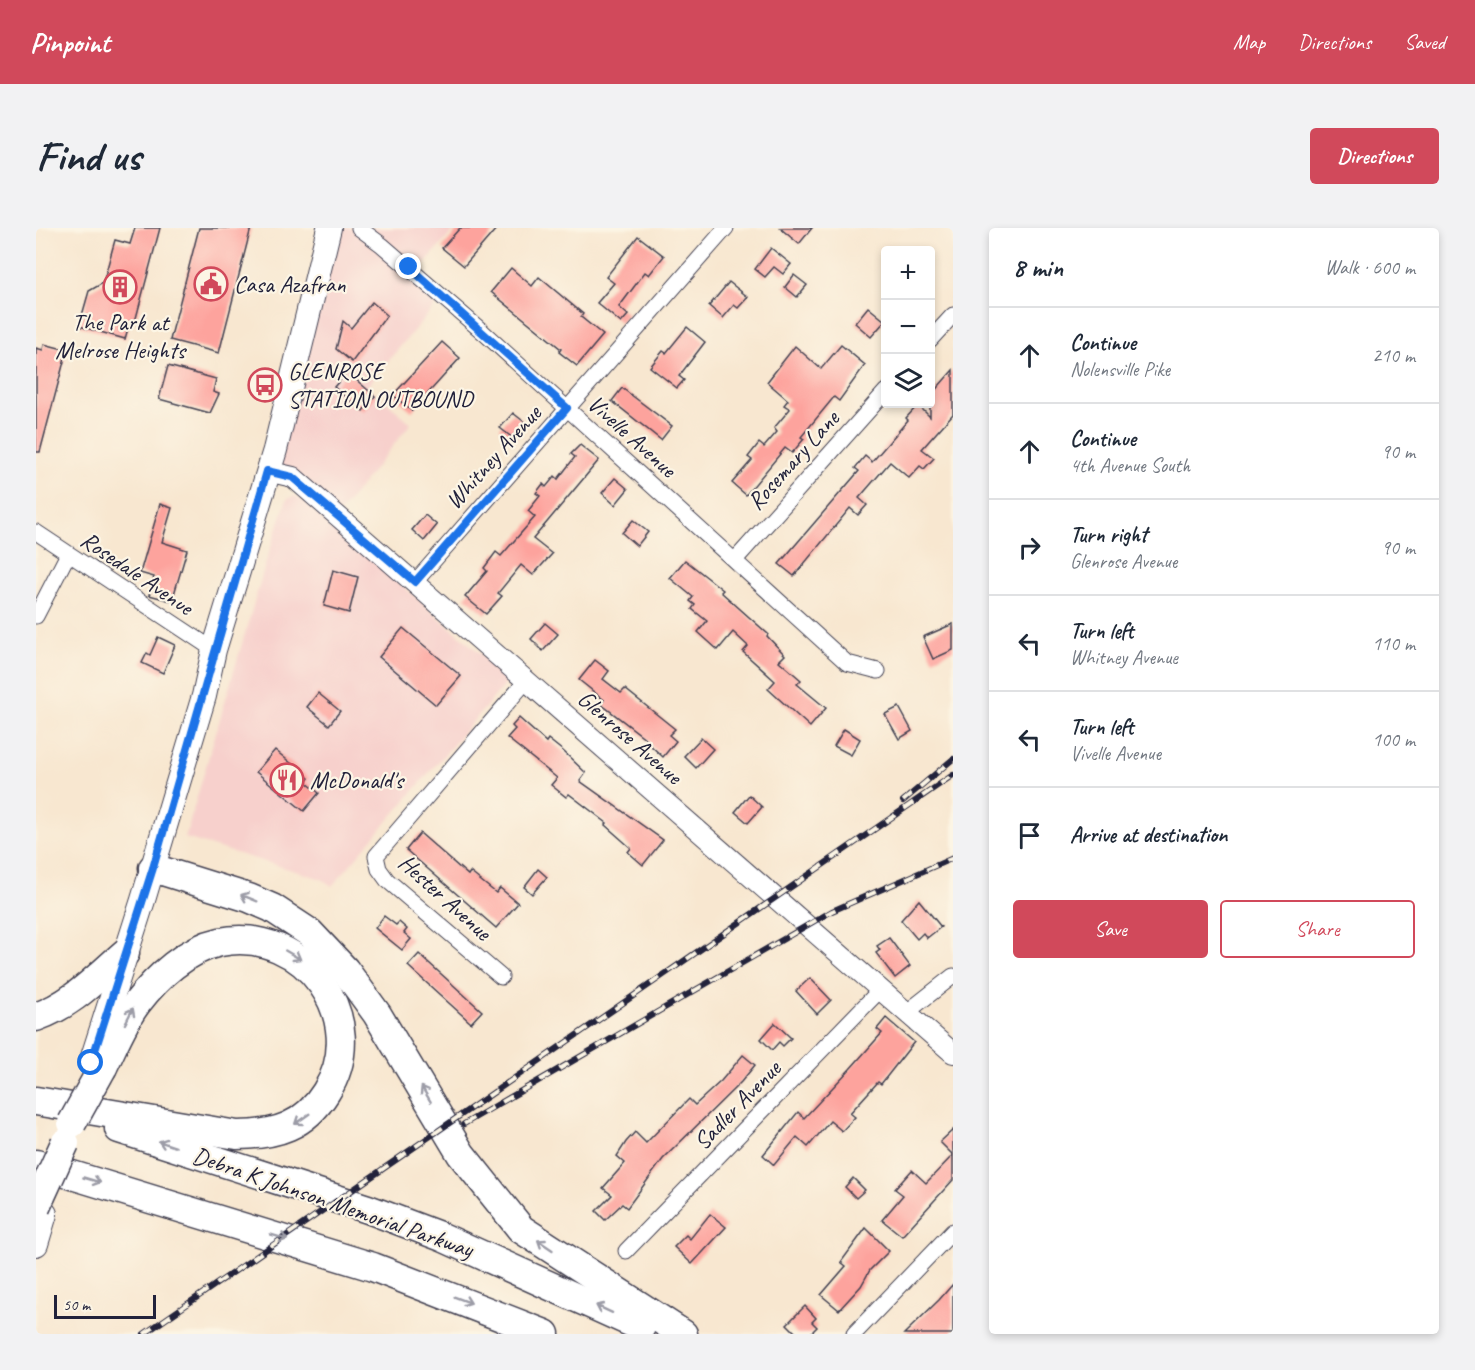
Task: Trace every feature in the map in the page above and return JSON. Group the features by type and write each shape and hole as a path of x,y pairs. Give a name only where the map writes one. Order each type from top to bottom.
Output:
{"highway":[{"path":"153,868 249,898 272,908 310,933 328,950 358,987 427,1095 461,1154 521,1229 683,1334"},
{"path":"36,1102 237,1135 263,1135 286,1129 305,1119 319,1104 338,1067 341,1047 340,1023 324,984 308,965 290,952 265,944 242,941 221,942 201,949 176,963 150,986 135,1005 97,1065 68,1133 40,1211"},
{"path":"36,1017 58,1009 76,997 125,953"},
{"name":"Debra K Johnson Memorial Parkway","path":"36,1102 389,1217 523,1272 657,1334"},
{"name":"Debra K Johnson Memorial Parkway","path":"36,1164 373,1267 545,1334"}],"main road":[{"path":"97,1065 125,953 153,868 204,696 214,650 275,450 329,228"},
{"path":"36,1244 40,1211"}],"street":[{"name":"Vivelle Avenue","path":"359,228 443,297 847,663 878,670"},
{"name":"Whitney Avenue","path":"415,582 726,228"},
{"path":"935,335 953,315"},
{"name":"Rosemary Lane","path":"735,560 881,396"},
{"name":"Glenrose Avenue","path":"267,471 292,477 953,1053"},
{"name":"Rosedale Avenue","path":"36,532 214,650"},
{"path":"36,615 68,554"},
{"name":"Hester Avenue","path":"501,977 387,880 379,869 376,856 527,681"},
{"path":"906,1013 953,976"},
{"name":"Sadler Avenue","path":"626,1251 880,990"},
{"path":"854,1334 953,1231"}],"shaded area":[{"path":"329,228 456,228 416,273 443,296 367,386 411,423 337,516 267,471"},
{"path":"294,496 304,500 503,673 507,682 332,886 322,879 185,838 266,562 287,499"}],"building":[{"name":"The Park at Melrose Heights","path":"135,228 160,228 135,322 130,321 125,339 79,326 89,291 103,283 115,240 130,244"},
{"name":"Casa Azafran","path":"199,228 251,228 219,353 170,340"},
{"path":"460,228 497,228 464,266 442,248"},
{"path":"780,228 812,228 799,244"},
{"path":"638,236 664,256 649,275 645,272 619,307 628,315 621,323 597,303 614,283 606,277"},
{"path":"771,248 791,264 783,274 774,267 765,277 755,269"},
{"path":"511,268 532,286 539,277 583,314 581,317 603,335 577,366 559,352 561,349 491,292"},
{"path":"794,275 807,285 797,297 785,287"},
{"path":"729,282 748,297 738,308 734,305 723,318 709,306"},
{"path":"372,302 387,315 352,362 336,349 343,321 351,328"},
{"path":"868,307 881,318 881,326 871,337 855,323"},
{"path":"687,327 705,342 679,376 684,380 677,388 650,367 663,351 666,353"},
{"path":"442,342 460,358 412,411 393,395"},
{"path":"44,344 67,350 40,452 36,452 36,348 43,350"},
{"path":"841,345 865,365 839,401 834,397 801,437 804,439 792,453 785,448 746,495 732,483 752,460 748,457 759,443 764,447 777,432 774,428 790,409 784,405 788,400 767,382 795,346 821,369"},
{"path":"168,366 216,379 213,392 219,394 210,413 159,399"},
{"path":"953,370 953,414 922,449 934,458 924,469 920,466 909,478 890,462 859,498 867,505 858,515 850,508 794,576 779,564 859,471 855,468 865,456 872,462 908,420 906,418 915,408 921,408 930,417 930,408 935,408 935,390"},
{"path":"347,372 375,396 363,411 334,387"},
{"path":"622,388 672,426 661,440 612,401"},
{"path":"513,413 527,424 514,439 500,428"},
{"path":"580,445 599,460 533,539 552,554 533,575 521,565 498,593 502,596 486,614 465,597 487,571 484,568 496,552 501,556 535,517 528,511 540,496 536,493 543,484 546,487 555,476 558,479 575,457 571,454"},
{"path":"615,478 628,489 615,505 602,493"},
{"path":"160,504 172,508 162,542 187,550 172,601 149,595 154,577 140,573"},
{"path":"425,515 437,525 424,541 412,530"},
{"path":"633,520 648,532 637,546 622,533"},
{"path":"685,560 723,590 721,592 768,634 767,636 785,655 779,661 801,680 797,684 826,708 810,727 768,689 775,681 743,652 748,646 733,632 718,650 698,632 707,621 692,609 695,605 690,601 693,597 670,578"},
{"path":"333,570 358,577 349,613 324,606"},
{"path":"545,623 558,634 543,651 531,639"},
{"path":"953,624 953,650 933,659 923,637"},
{"path":"403,628 461,676 436,705 379,657"},
{"path":"158,637 175,645 163,673 142,663 147,653 150,655"},
{"path":"595,660 609,671 603,679 621,693 625,689 675,729 669,735 676,741 663,757 649,744 650,742 601,704 604,700 579,680"},
{"path":"318,693 340,711 329,725 307,707"},
{"path":"899,707 912,731 899,739 885,714"},
{"path":"519,718 546,742 548,739 563,751 586,773 580,781 663,840 643,865 628,852 631,848 605,825 607,823 569,794 566,797 551,785 557,778 507,738 515,729 512,726"},
{"path":"844,729 860,739 851,755 834,746"},
{"path":"701,738 713,749 696,768 684,756"},
{"name":"McDonald's","path":"275,750 309,778 306,782 319,793 304,811 256,772"},
{"path":"749,795 762,807 748,823 735,812"},
{"path":"420,833 468,875 470,872 496,893 500,888 518,903 496,928 406,850"},
{"path":"538,869 547,877 532,894 524,887"},
{"path":"919,900 941,927 927,938 923,933 917,939 901,920"},
{"path":"384,916 396,925 399,922 407,929 404,933 411,939 402,950 375,928"},
{"path":"889,938 910,966 895,978 876,953 880,950 877,946"},
{"path":"419,954 482,1011 471,1023 408,966"},
{"path":"810,978 831,1000 817,1014 796,991"},
{"path":"886,1018 914,1042 881,1084 878,1082 850,1113 855,1117 842,1131 830,1121 808,1147 797,1137 774,1165 763,1155 798,1112 804,1118 850,1069 882,1033 877,1029"},
{"path":"775,1023 791,1038 783,1046 779,1042 772,1050 761,1039"},
{"path":"743,1055 755,1065 741,1082 663,1159 627,1208 622,1204 605,1220 596,1211 612,1195 603,1188 625,1163 617,1156 626,1142 635,1132 646,1143 689,1099 695,1105 721,1081"},
{"path":"953,1130 953,1155 940,1142"},
{"path":"953,1155 953,1180 902,1236 882,1220 903,1195 895,1189 912,1170 926,1183"},
{"path":"853,1178 865,1190 856,1198 845,1187"},
{"path":"710,1214 726,1227 692,1264 674,1247 686,1235 690,1239"},
{"path":"866,1228 889,1251 870,1270 861,1286 839,1310 821,1295 846,1266 841,1262"},
{"path":"953,1284 953,1334 904,1334 939,1300"},
{"path":"805,1306 816,1318 812,1322 817,1327 810,1334 797,1334 787,1324"}],"railway":[{"path":"903,801 953,759"},
{"path":"144,1334 953,775"},
{"path":"464,1124 832,911 953,858"}],"place":[{"name":"Casa Azafran","path":"211,284"},
{"name":"The Park at Melrose Heights","path":"120,287"},
{"name":"GLENROSE STATION OUTBOUND","path":"265,385"},
{"name":"McDonald's","path":"287,780"}],"route":[{"path":"91,1063 153,868 267,471 292,477 415,582 567,408 409,267"}]}
